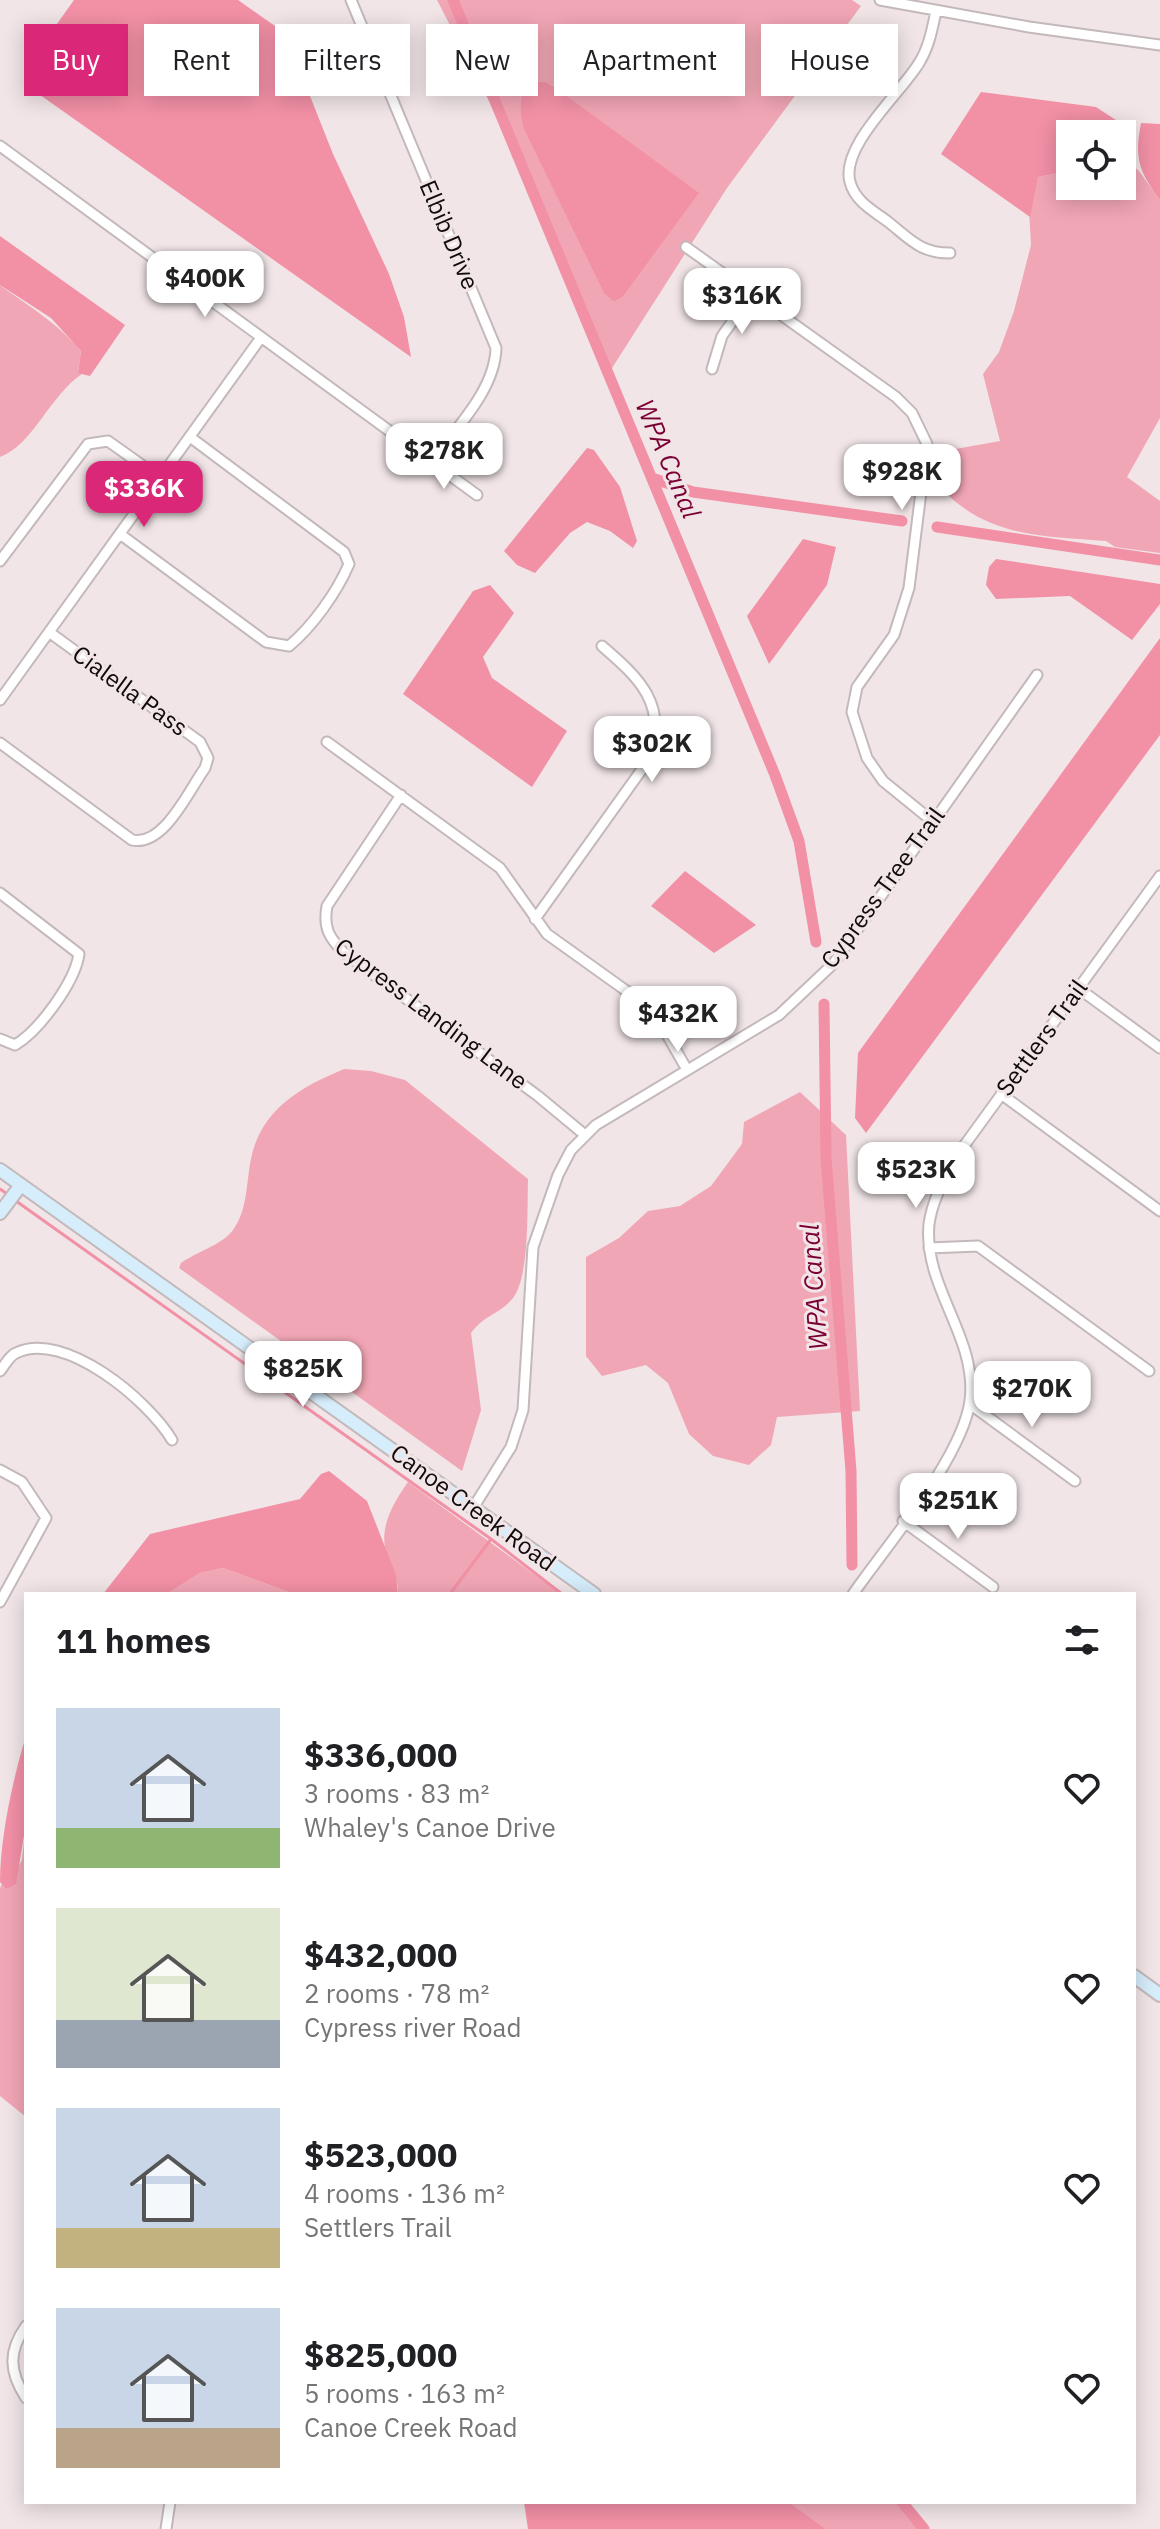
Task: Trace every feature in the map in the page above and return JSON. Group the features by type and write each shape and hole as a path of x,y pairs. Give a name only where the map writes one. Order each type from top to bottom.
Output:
{"main road":[{"name":"Canoe Creek Road","path":"0,1170 591,1592"},
{"path":"0,1213 21,1185"},
{"path":"1136,1977 1160,1995"}],"street":[{"name":"Elbib Drive","path":"351,0 496,348 495,365 488,382 432,461"},
{"path":"880,0 1160,45"},
{"path":"936,11 924,54 860,140 851,159 849,181 859,200 928,253 950,253"},
{"path":"0,146 477,495"},
{"path":"686,247 896,397 912,413 927,444 909,588 894,635 857,687 852,712 867,758 883,781 931,820"},
{"path":"712,369 722,336 752,294"},
{"path":"0,700 260,339"},
{"path":"120,534 266,642 289,646 309,624 344,575 349,564 344,552 190,437"},
{"path":"0,561 88,444 108,441 160,478"},
{"name":"Cialella Pass","path":"0,743 132,840 140,841 159,832 205,768 208,758 200,742 49,632"},
{"path":"535,919 650,758 656,742 656,718 640,679 602,646"},
{"name":"Cypress Tree Trail","path":"473,1508 511,1447 523,1410 533,1247 558,1175 571,1150 596,1125 686,1068 779,1015 833,964 931,820 1037,675"},
{"path":"327,742 500,868 547,934 653,1010 686,1068"},
{"name":"Cypress Landing Lane","path":"401,795 327,906 324,921 329,936 343,952 538,1096 585,1135"},
{"name":"Settlers Trail","path":"854,1592 949,1459 964,1428 970,1404 972,1375 966,1347 936,1277 929,1248 929,1223 937,1192 953,1161 1159,878"},
{"path":"0,893 79,954 77,970 30,1036 15,1045 0,1039"},
{"path":"1078,988 1160,1048"},
{"path":"1001,1094 1160,1211"},
{"path":"929,1248 978,1246 1149,1371"},
{"path":"0,1371 13,1354 31,1348 58,1349 87,1363 157,1416 172,1440"},
{"path":"970,1404 1075,1481"},
{"path":"0,1470 22,1482 46,1518 0,1602"},
{"path":"903,1521 993,1587"},
{"path":"24,2329 14,2343 12,2355 15,2380 24,2395"},
{"path":"166,2529 170,2504"}],"shaded area":[{"path":"74,0 238,0 275,26 275,96 310,96 333,154 389,274 404,317 411,357 42,96 128,96 128,24 57,24"},
{"path":"437,0 852,0 861,6 848,24 761,24 761,96 795,96 727,188 605,379 506,134 486,96 530,96 524,130 604,292 614,302 623,297 698,194 567,96 745,96 745,24 554,24 554,87 538,81 538,24 449,24"},
{"path":"538,81 546,82 554,87 554,96 567,96 699,193 623,297 614,302 604,293 524,130 522,98 538,96"},
{"path":"981,92 1096,107 1116,120 1056,120 1056,174 1038,177 1030,217 941,154"},
{"path":"1141,123 1160,124 1160,200 1147,181 1138,156"},
{"path":"1136,168 1160,200 1160,418 1127,477 1160,501 1160,553 1115,547 1106,541 1043,536 1003,527 966,510 949,496 950,450 1000,441 983,374 999,352 1014,311 1031,245 1029,210 1038,177 1056,174 1056,200 1136,200"},
{"path":"0,236 125,325 90,376 78,373 81,351 51,318 0,285"},
{"path":"0,285 71,340 81,351 78,372 82,374 60,394 22,442 0,457"},
{"path":"587,448 594,450 620,487 637,541 633,548 610,531 587,522 570,533 535,573 517,565 504,551"},
{"path":"803,539 836,547 827,585 769,664 747,616"},
{"path":"996,559 1160,584 1160,604 1132,640 1070,596 996,599 986,585 989,567"},
{"path":"490,585 514,613 483,657 492,678 567,731 532,787 403,694 473,591"},
{"path":"1160,638 1160,735 866,1133 855,1118 858,1053"},
{"path":"685,871 756,925 714,953 651,906"},
{"path":"344,1069 371,1071 405,1080 528,1179 526,1241 518,1288 508,1304 482,1321 471,1333 481,1410 462,1471 179,1268 181,1263 222,1240 238,1222 256,1142 273,1113 298,1092"},
{"path":"800,1092 846,1135 860,1411 777,1417 771,1445 749,1465 713,1456 689,1434 668,1383 646,1365 602,1376 586,1356 586,1257 619,1238 648,1211 680,1206 711,1186 742,1144 744,1122"},
{"path":"329,1471 367,1501 396,1575 398,1592 289,1592 223,1568 200,1573 170,1592 105,1592 150,1534 300,1499 321,1474"},
{"path":"408,1482 558,1592 398,1592 384,1542 386,1524"},
{"path":"223,1568 289,1592 170,1592 200,1573"},
{"path":"24,1744 24,1835 16,1884 6,1889 0,1882 2,1847"},
{"path":"24,1842 24,2115 0,2096 0,1888 2,1884 6,1889 22,1860"},
{"path":"524,2504 792,2504 826,2529 528,2529"},
{"path":"792,2504 902,2504 923,2529 826,2529"}],"waterway":[{"name":"WPA Canal","path":"453,0 775,775 799,841 816,942"},
{"path":"652,478 693,492 902,521"},
{"path":"937,527 1160,560"},
{"name":"WPA Canal","path":"824,1004 826,1158 851,1471 852,1565"},
{"path":"0,1189 10,1196"},
{"path":"16,1201 491,1539"},
{"path":"451,1592 491,1539 559,1592"},
{"name":"WPA Canal","path":"904,2504 924,2529"}]}
